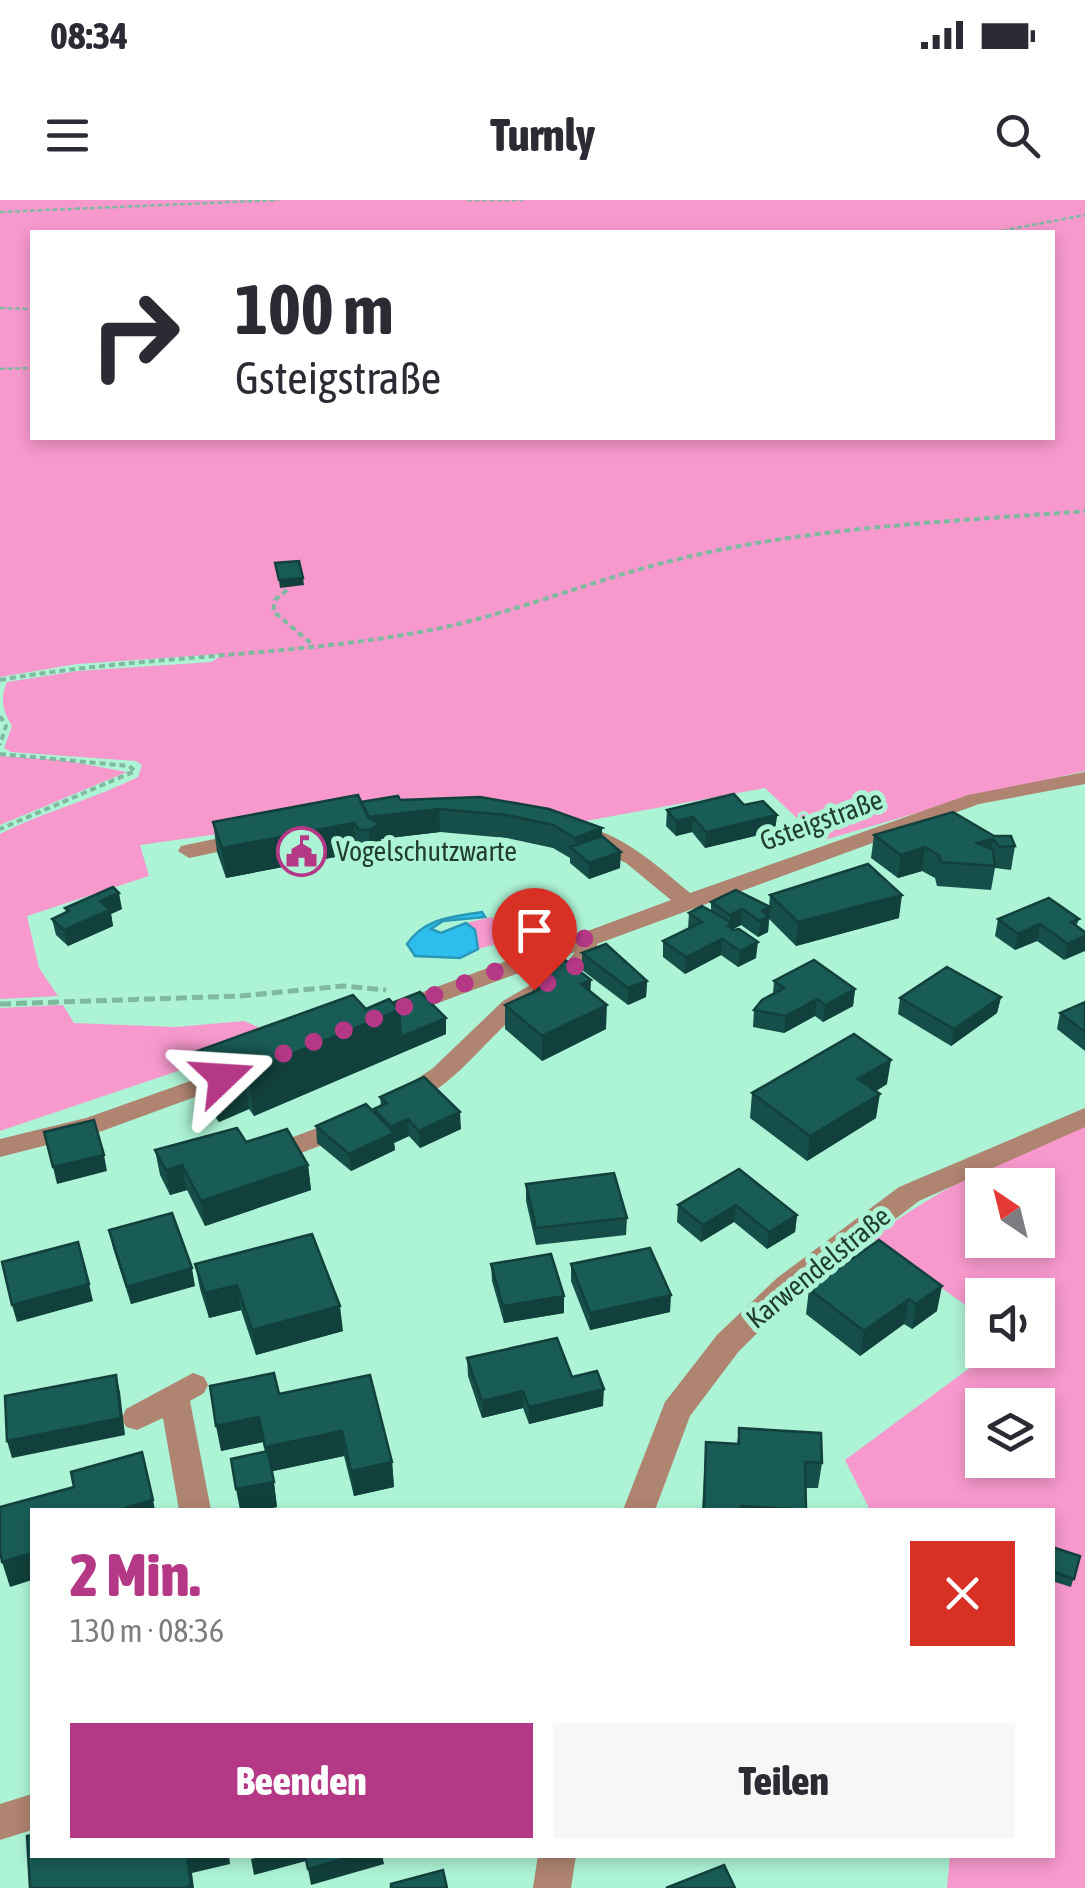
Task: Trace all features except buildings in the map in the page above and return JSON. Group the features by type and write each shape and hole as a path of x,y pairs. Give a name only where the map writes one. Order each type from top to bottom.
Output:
{"street":[{"name":"Gsteigstraße","path":"368,1022 584,937 975,799 1085,778"},
{"path":"566,828 620,849 685,900"},
{"path":"189,850 280,834"},
{"path":"253,1161 291,1151 441,1075 512,1006 572,970 587,952 584,937"},
{"path":"0,1148 93,1125 250,1067"},
{"name":"Karwendelstraße","path":"640,1508 676,1411 728,1343 787,1286 908,1194 1085,1116"},
{"path":"137,1418 183,1390 195,1508"},
{"path":"0,1822 30,1813"},
{"path":"552,1888 557,1858"}],"path":[{"path":"0,212 122,212 224,200 279,200"},
{"path":"467,200 523,200"},
{"path":"1006,230 1085,215"},
{"path":"0,308 30,308"},
{"path":"0,368 30,368"},
{"path":"1,682 76,668 316,647 470,622 655,565 718,551 876,527 1085,511"},
{"path":"287,590 276,600 273,611 316,647"},
{"path":"0,716 6,726 0,745"},
{"path":"0,754 129,766 135,771 120,782 62,800 0,829"},
{"path":"0,1004 221,997 343,986 432,995"}],"shaded area":[{"path":"0,200 1085,200 1085,771 971,797 821,841 765,788 564,825 311,821 140,845 149,876 27,916 39,968 58,996 0,999 0,834 138,777 142,765 136,761 11,752 4,748 12,726 3,704 7,682 78,671 211,662 224,654 77,664 0,677"},
{"path":"0,756 62,760 127,772 0,825"},
{"path":"491,917 510,925 515,939 478,949 466,923"},
{"path":"63,1005 74,1023 176,1027 244,1021 268,1031 255,1045 0,1131 0,1008"},
{"path":"1085,1124 1085,1888 947,1888 950,1858 1055,1858 1055,1508 869,1508 845,1460 970,1368 1055,1368 1055,1278 965,1278 965,1305 872,1238 965,1180 965,1258 1055,1258 1055,1168 988,1168"}],"water":[{"path":"482,912 485,917 443,921 431,929 441,933 466,923 475,930 478,949 460,958 415,956 407,944 430,924 449,917"}],"place":[{"name":"Vogelschutzwarte","path":"301,851"}],"route":[{"path":"223,1077 584,937 587,952 572,970 534,990"}]}
